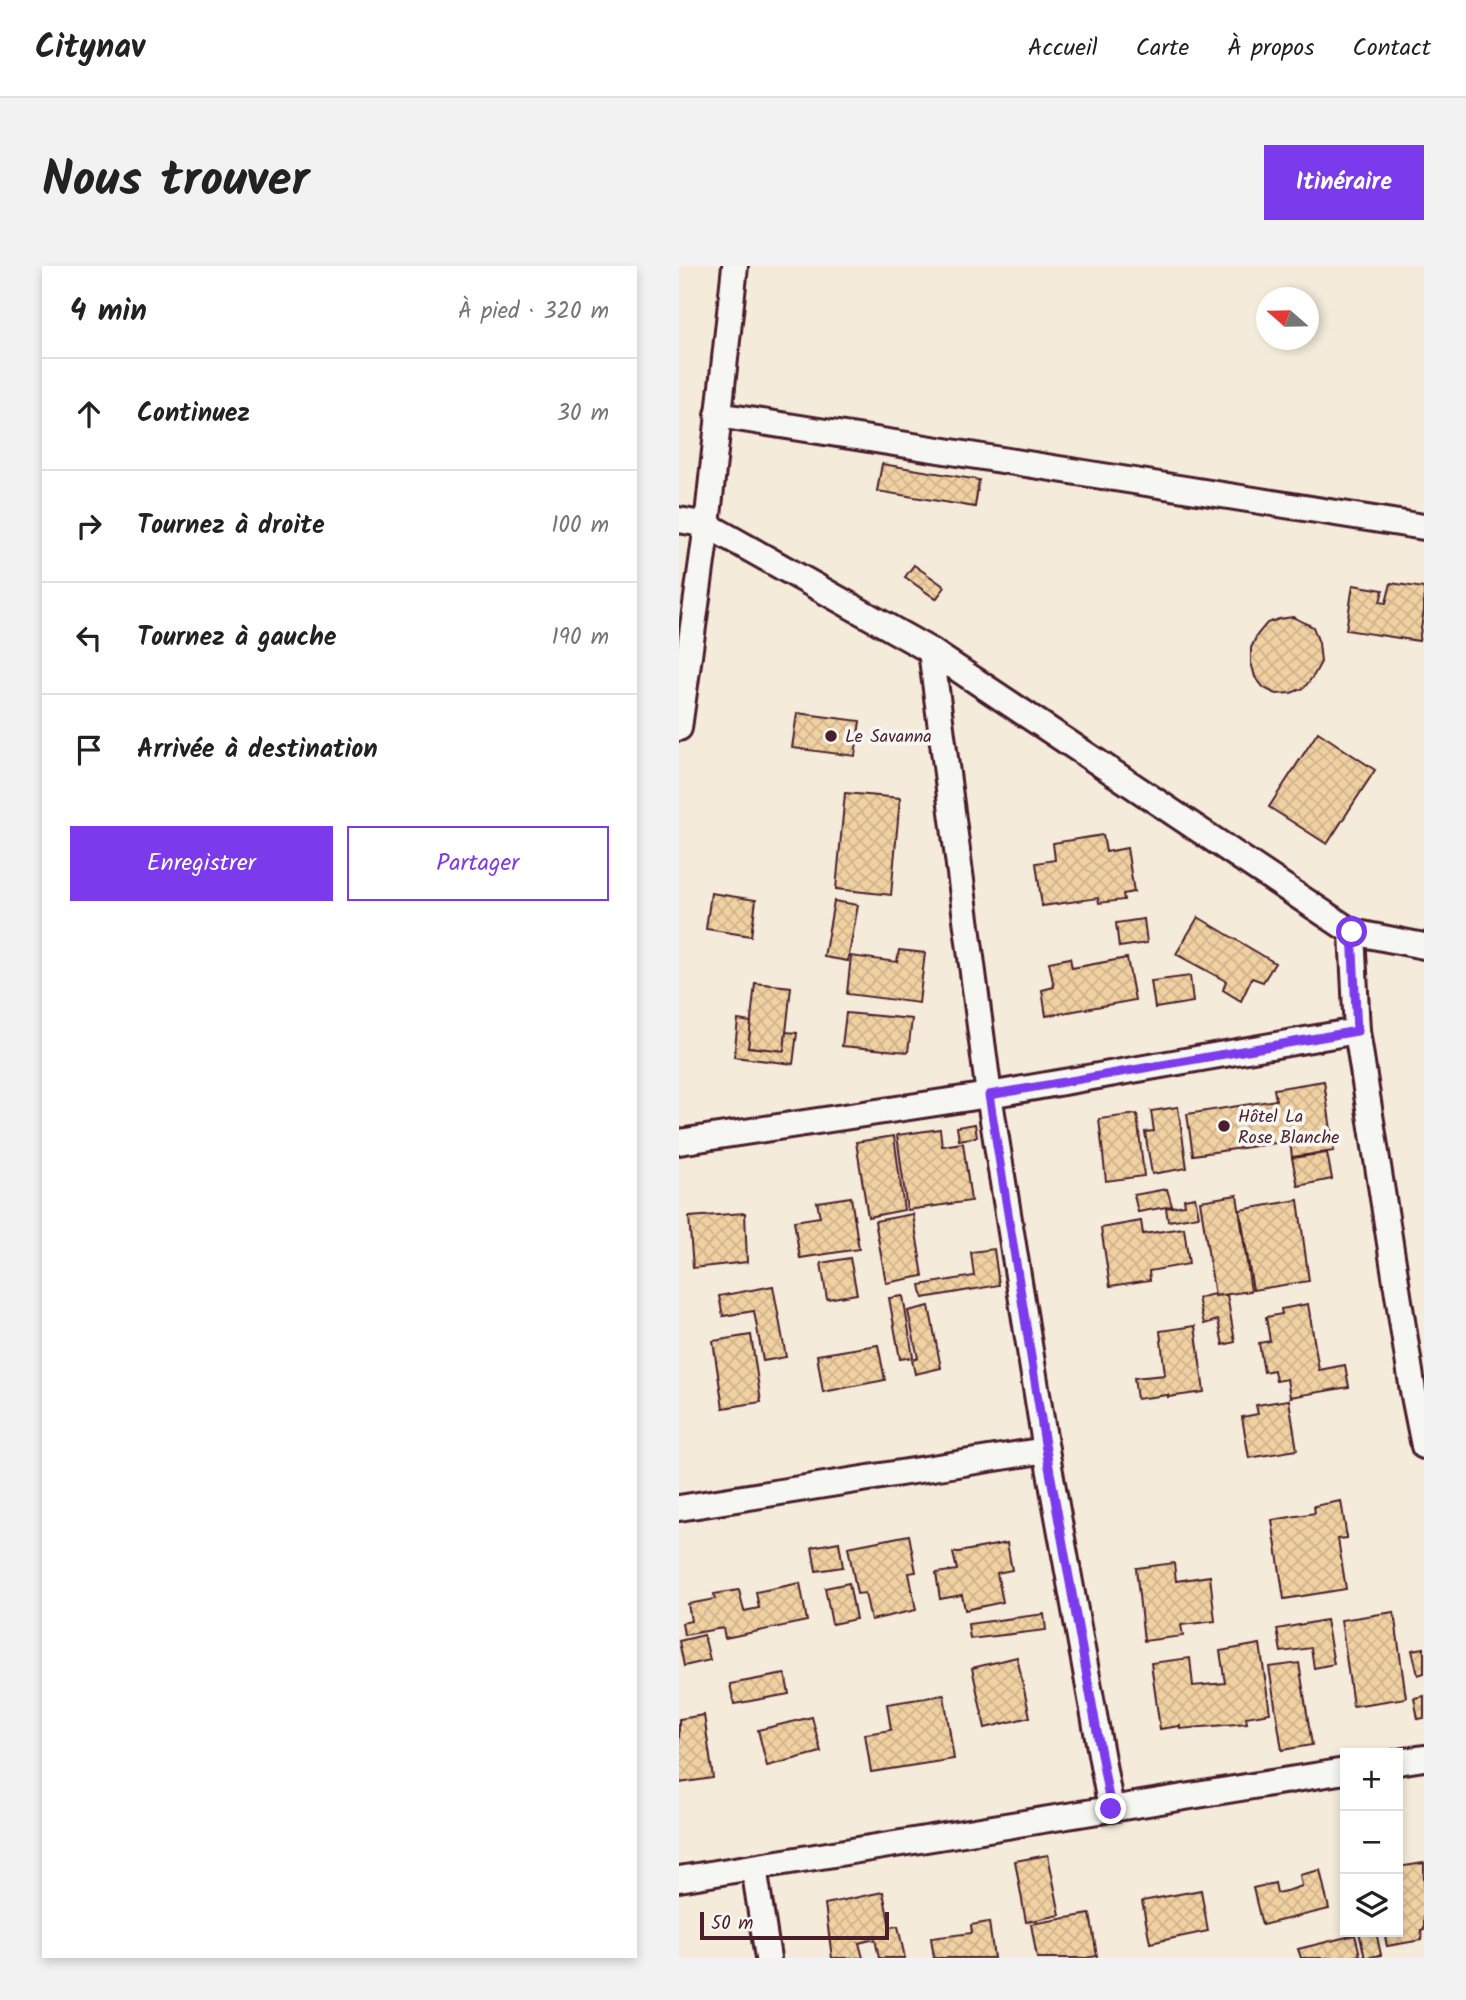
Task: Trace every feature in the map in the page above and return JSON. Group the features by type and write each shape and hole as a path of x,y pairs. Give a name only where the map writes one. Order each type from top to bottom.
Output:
{"street":[{"path":"679,728 706,524 735,266"},
{"path":"718,415 1424,527"},
{"path":"679,520 706,524 931,651 1352,932 1424,946"},
{"path":"931,651 989,1095 1046,1450 1111,1809"},
{"path":"1352,932 1357,1031 1419,1392 1424,1446"},
{"path":"679,1142 989,1095 1357,1031"},
{"path":"679,1508 1046,1450"},
{"path":"1403,1761 1424,1758"},
{"path":"679,1879 1340,1772"},
{"path":"754,1867 768,1958"}],"building":[{"path":"882,464 979,480 975,507 877,491"},
{"path":"914,565 945,587 936,599 905,577"},
{"path":"1391,583 1424,588 1419,641 1346,630 1353,585 1383,590 1380,602 1386,603"},
{"path":"1293,617 1313,627 1319,643 1321,662 1304,688 1291,693 1276,694 1264,688 1255,677 1251,648 1267,623"},
{"path":"797,713 860,721 855,756 792,748"},
{"path":"1318,732 1375,770 1327,844 1269,807"},
{"path":"845,793 900,798 891,895 836,889"},
{"path":"1103,835 1106,852 1127,848 1134,892 1123,894 1124,900 1099,903 1098,898 1042,906 1036,863 1055,860 1053,843"},
{"path":"711,893 756,900 751,936 706,929"},
{"path":"834,901 858,905 848,961 824,957"},
{"path":"1198,917 1275,963 1263,982 1252,978 1241,1001 1223,990 1226,981 1176,954"},
{"path":"1144,919 1147,943 1119,947 1116,923"},
{"path":"899,950 925,953 919,1003 847,994 851,956 897,962"},
{"path":"1070,958 1072,968 1127,958 1135,1000 1046,1016 1042,990 1054,987 1049,962"},
{"path":"1190,976 1193,1002 1155,1008 1151,981"},
{"path":"755,983 791,987 784,1051 748,1047"},
{"path":"846,1013 912,1019 908,1052 842,1046"},
{"path":"738,1020 751,1022 748,1047 784,1051 786,1032 797,1033 793,1064 734,1057"},
{"path":"1324,1081 1334,1151 1292,1157 1290,1141 1193,1155 1187,1114 1276,1100 1274,1089"},
{"path":"1178,1107 1187,1168 1152,1174 1145,1132 1154,1131 1151,1111"},
{"path":"1137,1114 1144,1176 1106,1181 1099,1119"},
{"path":"975,1124 977,1137 959,1140 957,1127"},
{"path":"940,1129 942,1146 963,1143 971,1201 907,1210 897,1135"},
{"path":"894,1136 904,1210 868,1217 856,1142"},
{"path":"1327,1153 1332,1179 1298,1186 1292,1158"},
{"path":"1167,1189 1172,1206 1138,1212 1134,1195"},
{"path":"1237,1195 1251,1291 1215,1296 1200,1201"},
{"path":"851,1197 859,1249 800,1258 794,1221 820,1217 817,1202"},
{"path":"1195,1197 1199,1216 1168,1221 1166,1208 1185,1205 1184,1199"},
{"path":"1298,1200 1309,1281 1253,1290 1240,1210"},
{"path":"745,1213 747,1262 693,1268 689,1217"},
{"path":"913,1214 923,1276 886,1283 875,1221"},
{"path":"1141,1221 1143,1234 1184,1228 1189,1264 1149,1271 1150,1280 1110,1286 1101,1228"},
{"path":"994,1249 999,1285 923,1298 920,1285 974,1276 971,1252"},
{"path":"850,1258 857,1294 827,1299 821,1263"},
{"path":"773,1286 786,1357 763,1361 754,1311 723,1316 719,1296"},
{"path":"1214,1294 1227,1295 1235,1342 1223,1345 1218,1320 1204,1324 1198,1298"},
{"path":"903,1296 913,1357 900,1359 889,1298"},
{"path":"1308,1304 1319,1370 1345,1365 1349,1387 1290,1397 1287,1379 1276,1381 1274,1370 1264,1372 1259,1343 1270,1341 1266,1317 1282,1314 1281,1309"},
{"path":"929,1306 941,1368 915,1374 912,1360 918,1358 908,1311"},
{"path":"1195,1326 1204,1392 1137,1399 1134,1378 1165,1375 1160,1331"},
{"path":"751,1335 761,1402 723,1408 713,1341"},
{"path":"878,1345 885,1380 823,1392 817,1355"},
{"path":"1289,1400 1297,1450 1249,1458 1242,1417 1258,1414 1256,1405"},
{"path":"1341,1501 1347,1538 1338,1539 1346,1589 1284,1599 1272,1520 1315,1513 1314,1506"},
{"path":"909,1535 916,1572 909,1573 916,1610 871,1620 865,1593 857,1594 848,1547"},
{"path":"839,1542 843,1567 816,1571 812,1547"},
{"path":"1007,1543 1012,1570 997,1573 1003,1602 965,1610 962,1595 940,1599 936,1573 957,1570 953,1553"},
{"path":"1174,1563 1176,1581 1210,1576 1215,1621 1181,1625 1183,1636 1144,1641 1136,1568"},
{"path":"800,1583 807,1621 725,1638 723,1628 684,1635 682,1623 691,1621 688,1604 715,1599 714,1594 739,1590 744,1611 759,1608 756,1592"},
{"path":"849,1583 856,1619 832,1624 825,1588"},
{"path":"1394,1612 1406,1698 1353,1706 1341,1620"},
{"path":"1044,1614 1046,1630 970,1639 968,1624"},
{"path":"1326,1620 1334,1664 1314,1668 1311,1648 1281,1652 1277,1629"},
{"path":"704,1635 710,1660 684,1666 679,1641"},
{"path":"1260,1644 1270,1713 1246,1717 1247,1723 1160,1729 1151,1663 1190,1658 1193,1686 1225,1683 1220,1651"},
{"path":"1424,1648 1424,1673 1418,1675 1412,1650"},
{"path":"1017,1657 1030,1717 985,1728 972,1668"},
{"path":"1299,1663 1312,1745 1282,1750 1269,1667"},
{"path":"785,1674 789,1694 734,1704 730,1684"},
{"path":"944,1695 954,1759 871,1772 865,1734 891,1730 887,1704"},
{"path":"1424,1696 1424,1718 1418,1719 1414,1698"},
{"path":"704,1715 713,1778 679,1783 679,1719"},
{"path":"812,1717 821,1752 767,1766 758,1730"},
{"path":"1048,1855 1060,1915 1026,1922 1015,1861"},
{"path":"1424,1863 1422,1940 1387,1946 1385,1937 1403,1937 1403,1866"},
{"path":"1320,1870 1329,1909 1262,1925 1253,1888 1275,1883 1277,1893 1290,1890 1302,1886 1300,1875"},
{"path":"1201,1890 1208,1931 1150,1943 1142,1901"},
{"path":"883,1892 890,1927 898,1926 905,1958 879,1958 875,1939 859,1943 863,1958 832,1958 825,1904"},
{"path":"1090,1914 1097,1956 1037,1958 1031,1924"},
{"path":"989,1922 994,1958 934,1958 931,1938 972,1933 971,1925"},
{"path":"1356,1937 1360,1955 1346,1958 1301,1958 1298,1949"},
{"path":"1360,1937 1377,1937 1381,1955 1365,1958"}],"place":[{"name":"Le Savanna","path":"831,736"},
{"name":"Hôtel La Rose Blanche","path":"1224,1126"}],"route":[{"path":"1111,1809 1046,1450 989,1095 1357,1031 1352,932"}]}
